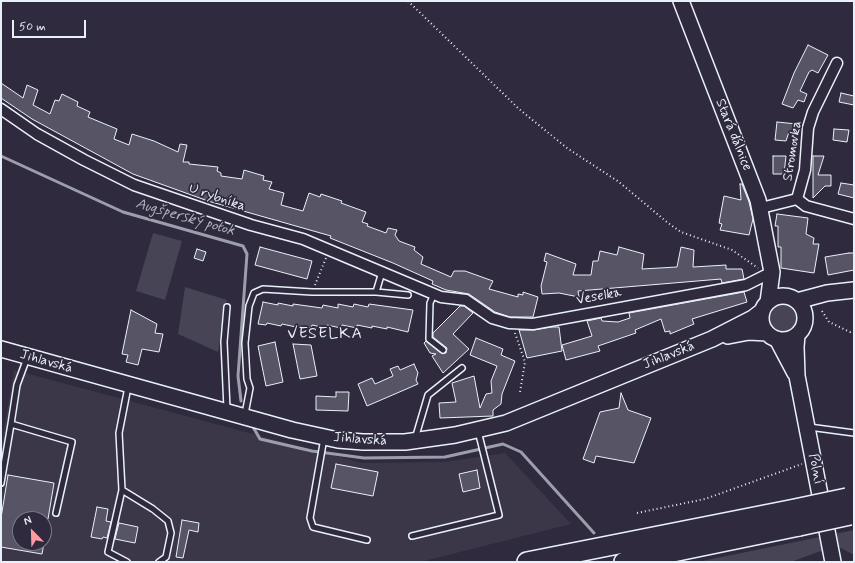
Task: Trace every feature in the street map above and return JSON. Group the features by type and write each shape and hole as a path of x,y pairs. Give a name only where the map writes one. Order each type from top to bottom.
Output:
{"highway":[{"path":"624,562 797,518 851,506"},
{"path":"527,562 797,518"}],"main road":[{"name":"Stará dálnice","path":"681,1 761,208 772,272 765,306"},
{"name":"Stará dálnice","path":"772,272 792,299"},
{"name":"Jihlavská","path":"1,350 227,412 323,443 415,441 480,436 506,422 712,339 753,318 774,298 792,299 853,290"},
{"name":"Jihlavská","path":"712,339 749,332 772,336 784,340 797,335 804,324 805,318 819,306 853,290"},
{"path":"792,299 804,311 805,318"},
{"path":"765,306 761,323 772,336"},
{"name":"Polní","path":"797,335 796,376 808,427 833,562"},
{"name":"Polní","path":"772,336 796,376"}],"street":[{"name":"Stromovka","path":"798,199 805,170 808,128 813,112 837,63"},
{"name":"U rybníka","path":"1,109 37,134 134,185 251,224 303,239 434,294"},
{"name":"Stromovka","path":"761,208 798,199"},
{"name":"Stromovka","path":"798,199 806,206 854,219"},
{"name":"Veselka","path":"434,294 447,298 466,300 492,318 509,323 533,324 746,285 772,272"}],"lane":[{"path":"376,292 382,272"},
{"path":"244,417 250,388 247,379 245,343 249,306 252,295 257,291 376,292 408,295"},
{"path":"434,294 430,303 429,339 443,350"},
{"path":"227,307 224,342 227,412"},
{"path":"1,483 17,385 27,357"},
{"path":"415,441 419,419 428,395 462,368"},
{"path":"127,562 108,552 122,490 119,433 128,386"},
{"path":"10,424 72,442 56,513"},
{"path":"808,427 854,433"},
{"path":"412,536 499,514 480,436"},
{"path":"323,443 310,518 313,527 367,540"},
{"path":"122,490 153,509 168,521 172,533 166,557 159,562"}],"path":[{"path":"408,1 520,109 567,148 619,182 681,232 732,250 752,264"},
{"path":"312,292 330,250"},
{"path":"822,312 829,322 850,332 854,331"},
{"path":"509,323 518,337 524,362 520,392"},
{"path":"637,513 705,500 813,459"}],"shaded area":[{"path":"153,233 182,241 165,300 136,291"},
{"path":"185,287 227,300 218,352 178,334"},
{"path":"783,304 789,305 793,308 796,312 796,324 793,328 789,331 783,332 777,331 773,328 770,324 769,318 770,312 773,308 777,305"},
{"path":"14,370 361,463 444,462 505,453 571,524 420,562 1,562 1,447"},
{"path":"854,530 854,555 839,547 818,552 791,562 697,562"}],"building":[{"path":"808,45 828,55 818,73 812,70 809,72 800,91 807,94 804,102 798,100 793,108 782,104 794,73"},
{"path":"1,83 23,98 27,85 38,90 33,105 50,114 55,100 59,101 62,94 78,102 77,106 90,112 88,117 117,129 114,139 129,145 132,134 154,141 178,152 180,144 187,145 183,162 218,167 217,171 221,173 221,176 242,179 244,170 264,176 263,180 272,182 269,189 284,193 281,205 303,211 309,193 320,197 321,194 342,201 341,203 366,212 362,222 368,224 367,226 386,233 388,228 397,230 395,235 399,241 415,247 414,250 423,257 421,264 451,277 454,271 465,271 493,281 489,289 518,297 518,294 523,295 523,292 538,297 533,317 510,317 495,312 469,294 446,290 432,284 433,281 393,263 330,238 331,236 208,201 133,174 32,119 1,98"},
{"path":"841,93 854,96 854,105 839,102"},
{"path":"777,122 797,124 796,133 789,132 786,141 775,140"},
{"path":"834,129 849,130 847,142 833,140"},
{"path":"773,156 786,156 784,174 773,174"},
{"path":"813,156 824,156 818,175 831,175 831,186 825,186 813,198"},
{"path":"841,183 854,185 854,198 838,194"},
{"path":"740,184 742,184 749,202 753,219 749,235 720,230 722,224 719,223 724,196 741,200"},
{"path":"777,214 808,218 806,234 814,238 813,244 819,244 814,273 781,268 781,247 778,247 778,226 775,226"},
{"path":"260,247 312,261 307,279 255,265"},
{"path":"619,247 644,254 642,269 677,267 681,247 694,250 693,267 726,265 726,269 742,269 744,279 722,283 721,279 578,291 579,297 559,293 542,294 541,286 547,262 544,261 546,253 576,264 573,275 591,275 593,261 598,261 600,251 617,255"},
{"path":"197,249 206,252 203,261 194,258"},
{"path":"854,253 854,270 828,275 825,257"},
{"path":"744,292 747,302 692,319 694,324 670,334 670,331 665,332 661,319 635,330 636,333 598,346 600,351 566,360 562,345 592,336 587,321 601,318 602,321 618,322 630,318 629,313"},
{"path":"263,302 278,305 278,303 293,306 293,304 322,308 323,305 338,308 338,304 353,307 354,304 368,307 369,304 413,310 408,332 387,327 387,329 357,325 357,328 342,325 341,328 327,325 326,328 312,325 311,328 297,325 296,327 282,324 281,326 267,323 266,325 258,324"},
{"path":"460,306 464,306 473,313 453,334 469,349 443,373 432,356 436,354 430,353 424,343 426,341 441,353 446,353 447,348 433,337 433,333"},
{"path":"131,310 157,324 155,333 163,334 159,352 142,349 138,365 126,362 128,355 122,354"},
{"path":"559,327 562,351 527,358 519,330 534,330"},
{"path":"476,338 503,349 501,355 515,361 502,394 501,404 493,410 493,416 440,418 439,403 456,402 452,383 474,376 480,408 486,394 492,393 491,381 497,366 470,355"},
{"path":"275,342 283,382 266,386 258,346"},
{"path":"293,344 311,345 317,376 300,379"},
{"path":"414,364 418,373 416,380 418,384 367,406 358,384 372,378 375,384 393,376 390,369 398,366 400,370"},
{"path":"336,392 349,392 348,411 316,410 316,396 336,397"},
{"path":"621,393 628,410 651,418 634,463 596,456 594,463 583,459 600,412 619,408"},
{"path":"336,464 378,472 373,496 331,488"},
{"path":"477,470 480,488 463,492 459,474"},
{"path":"8,475 54,483 49,511 12,511 12,549 1,547 1,518"},
{"path":"97,507 108,509 106,521 111,522 107,538 103,537 102,539 91,537"},
{"path":"182,520 199,523 198,532 189,530 183,558 176,557"},
{"path":"119,523 138,527 135,543 115,539"},
{"path":"24,551 43,551 42,554"}],"waterway":[{"name":"Augšperský potok","path":"1,156 123,212 243,246 247,254 238,376 241,401"},
{"name":"Augšperský potok","path":"253,427 260,439 312,451 364,458 445,457 503,444 521,452 594,533"}],"district":[{"name":"VESELKA","path":"325,335"}]}
